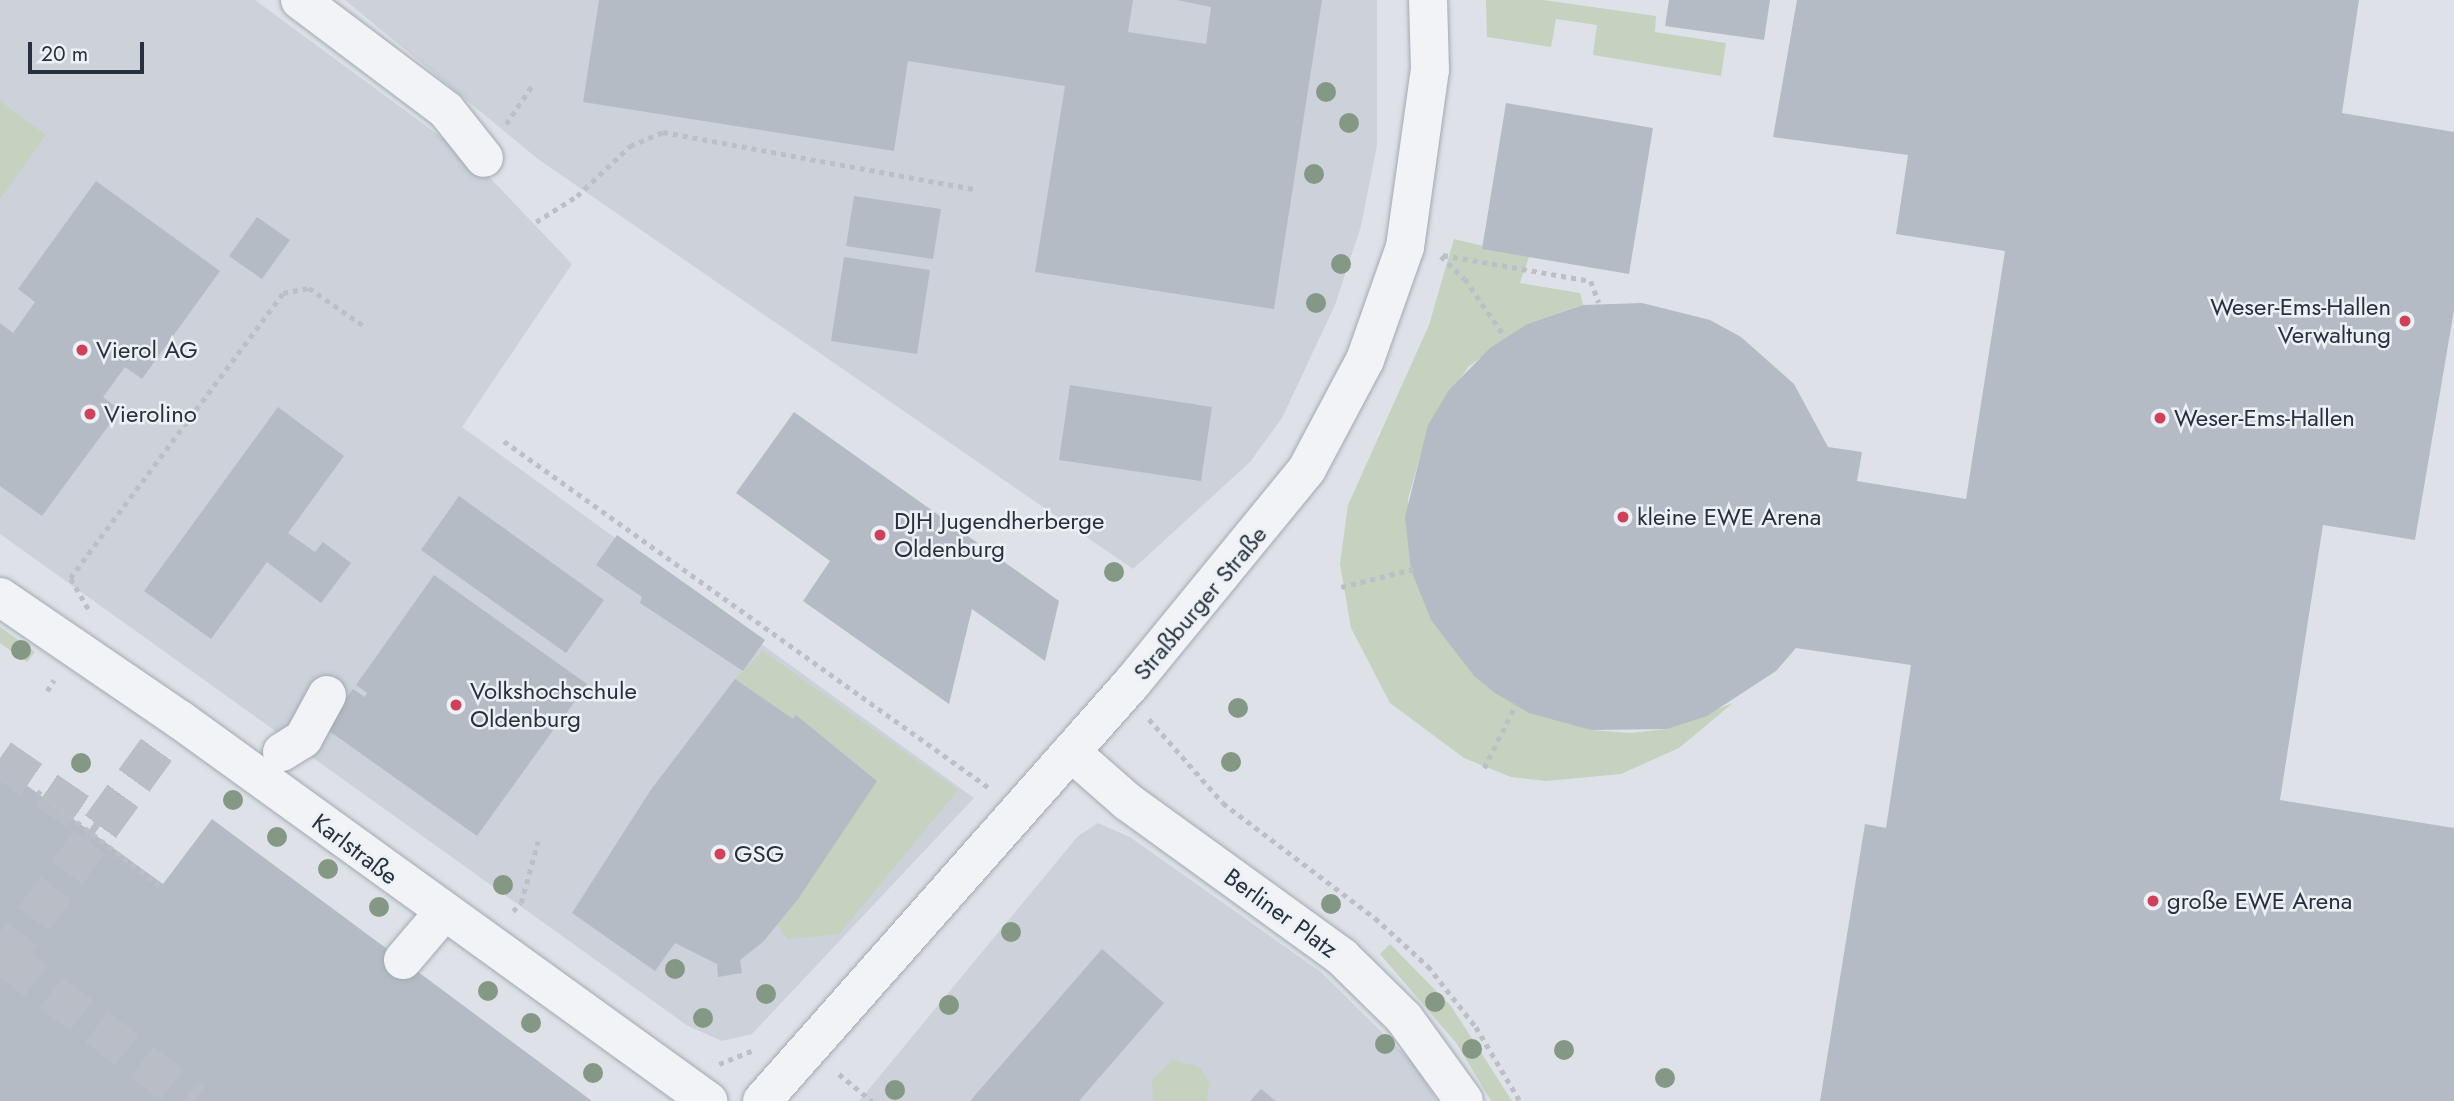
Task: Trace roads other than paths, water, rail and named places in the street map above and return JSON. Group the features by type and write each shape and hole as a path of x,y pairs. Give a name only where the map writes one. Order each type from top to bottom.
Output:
{"street":[{"path":"300,0 446,110 484,158"},
{"name":"Straßburger Straße","path":"762,1101 1071,752 1307,469 1422,251 1430,70 1428,0"},
{"name":"Karlstraße","path":"0,597 180,719 485,944 708,1101"},
{"name":"Berliner Platz","path":"1071,752 1128,802 1342,957 1404,1018 1446,1092"},
{"path":"403,960 443,913"}],"tunnel":[{"path":"0,965 179,719"},
{"path":"0,758 100,827"},
{"path":"6,958 194,1101"}],"place":[{"name":"Weser-Ems-Hallen Verwaltung","path":"2405,321"},
{"name":"Vierol AG","path":"82,350"},
{"name":"Vierolino","path":"90,414"},
{"name":"Weser-Ems-Hallen","path":"2160,418"},
{"name":"kleine EWE Arena","path":"1623,517"},
{"name":"DJH Jugendherberge Oldenburg","path":"880,535"},
{"name":"Volkshochschule Oldenburg","path":"456,705"},
{"name":"GSG","path":"720,854"},
{"name":"große EWE Arena","path":"2153,901"}]}
